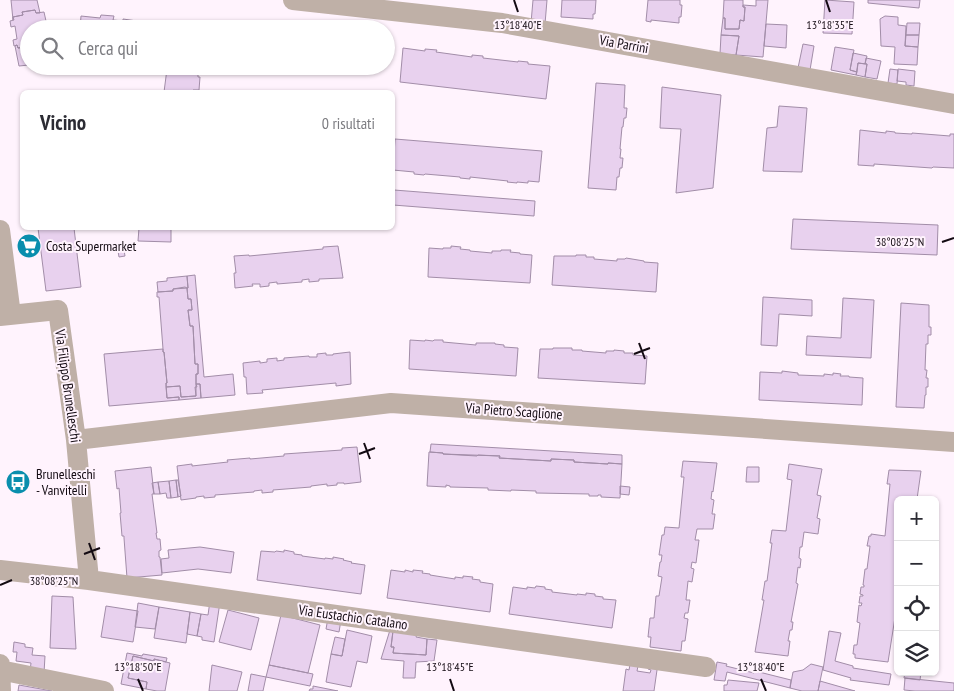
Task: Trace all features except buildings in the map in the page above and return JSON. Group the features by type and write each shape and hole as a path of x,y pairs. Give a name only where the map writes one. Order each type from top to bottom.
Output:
{"street":[{"name":"Via Parrini","path":"293,0 502,23 954,104"},
{"path":"0,230 5,316"},
{"name":"Via Filippo Brunelleschi","path":"5,316 58,310 76,440 89,580"},
{"name":"Via Pietro Scaglione","path":"76,440 391,403 954,442"},
{"name":"Via Eustachio Catalano","path":"0,570 89,580 706,667"},
{"path":"0,664 2,691"},
{"path":"0,670 104,691"}],"place":[{"name":"Costa Supermarket","path":"29,246"},
{"name":"Brunelleschi - Vanvitelli","path":"18,482"}]}
